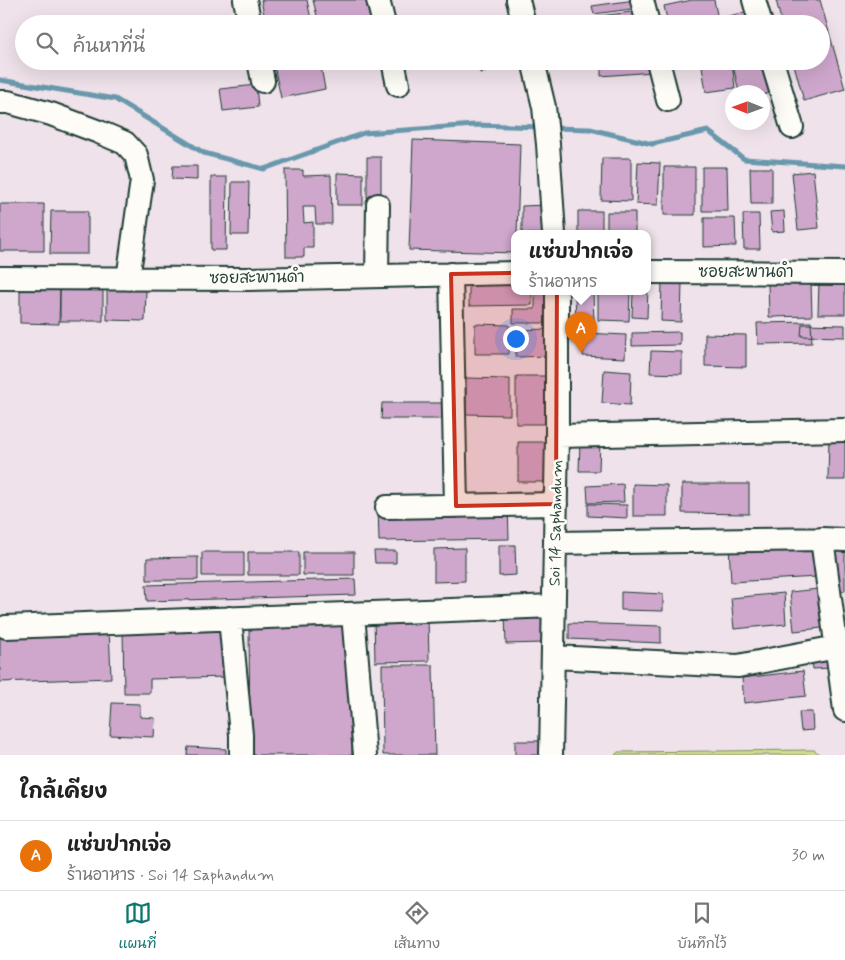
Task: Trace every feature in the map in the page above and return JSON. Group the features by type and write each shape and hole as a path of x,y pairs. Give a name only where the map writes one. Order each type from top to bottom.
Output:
{"street":[{"path":"244,0 248,15"},
{"path":"378,0 382,15"},
{"path":"518,0 522,15"},
{"path":"642,0 646,15"},
{"path":"754,0 758,15"},
{"path":"395,70 398,85"},
{"path":"534,70 544,107 554,230"},
{"path":"660,70 668,100"},
{"path":"775,70 792,127"},
{"path":"0,102 8,102 51,114 100,132 125,143 136,155 142,180 128,278"},
{"path":"377,276 378,205"},
{"name":"ซอยสะพานดำ","path":"651,272 845,273"},
{"name":"ซอยสะพานดำ","path":"0,278 248,279 511,273"},
{"path":"451,274 456,506"},
{"name":"Soi 14 Saphandum","path":"551,755 558,436 557,295"},
{"path":"558,436 845,430"},
{"path":"388,508 556,504"},
{"path":"822,539 845,710"},
{"path":"555,543 845,540"},
{"path":"6,627 554,606"},
{"path":"352,614 365,755"},
{"path":"230,618 241,736 241,755"},
{"path":"553,657 738,666 837,647"}],"highlighted area":[{"path":"557,272 556,504 456,506 451,274"}],"green space":[{"path":"814,750 820,755 615,755 618,752"}],"building":[{"path":"261,0 307,0 310,15 264,15"},
{"path":"313,0 366,0 370,15 317,15"},
{"path":"635,0 639,8 594,14 592,6"},
{"path":"692,0 714,0 717,15 666,15 664,6"},
{"path":"776,0 820,0 824,15 780,15"},
{"path":"754,10 755,15 733,15"},
{"path":"639,11 639,15 608,15"},
{"path":"830,36 845,89 804,101 795,70 830,70"},
{"path":"275,70 322,70 325,89 281,98"},
{"path":"480,70 493,70 480,73"},
{"path":"601,70 653,70 653,72 601,76"},
{"path":"703,70 733,70 735,85 725,85 725,89 706,92"},
{"path":"734,70 770,70 775,92 770,93 770,85 737,85"},
{"path":"256,85 258,107 223,111 220,89"},
{"path":"413,140 520,144 517,230 511,230 511,253 409,250"},
{"path":"367,157 381,157 381,198 367,198"},
{"path":"602,158 631,158 631,201 601,200"},
{"path":"638,162 660,163 658,205 636,204"},
{"path":"173,166 197,166 197,180 172,179"},
{"path":"664,167 695,167 695,215 664,215"},
{"path":"702,167 727,167 728,211 702,211"},
{"path":"750,168 772,168 772,204 751,204"},
{"path":"285,170 303,170 303,176 331,175 332,224 316,224 315,207 303,207 304,223 313,222 313,248 304,248 304,257 286,257"},
{"path":"813,171 819,228 798,230 792,173"},
{"path":"337,173 363,174 363,205 337,205"},
{"path":"211,177 227,177 226,250 211,250"},
{"path":"232,182 249,182 248,235 231,235"},
{"path":"0,204 44,204 44,251 0,251"},
{"path":"547,205 548,230 522,230 522,206"},
{"path":"51,211 88,211 88,254 50,254"},
{"path":"578,211 602,211 602,230 578,230"},
{"path":"784,211 785,231 772,232 770,212"},
{"path":"607,212 635,212 635,230 607,230"},
{"path":"743,214 759,214 760,249 744,249"},
{"path":"704,218 735,218 736,246 704,247"},
{"path":"662,281 682,282 681,322 661,321"},
{"path":"819,281 845,282 845,314 818,314"},
{"path":"768,283 811,283 812,316 769,317"},
{"path":"469,284 511,284 511,295 532,295 532,305 469,306"},
{"path":"60,287 103,287 103,321 60,321"},
{"path":"20,290 60,290 59,324 20,323"},
{"path":"107,290 146,290 145,321 107,320"},
{"path":"535,295 555,295 554,323 513,323 513,309 535,309"},
{"path":"575,295 593,295 594,322 576,322"},
{"path":"598,295 630,295 629,321 598,320"},
{"path":"633,295 648,295 647,318 632,317"},
{"path":"811,322 812,343 758,344 757,323"},
{"path":"475,324 509,325 509,354 475,354"},
{"path":"802,324 845,325 845,337 801,336"},
{"path":"551,329 552,356 516,357 515,330"},
{"path":"680,332 680,345 632,346 632,333"},
{"path":"584,333 626,335 625,358 583,356"},
{"path":"705,334 746,335 746,367 705,366"},
{"path":"651,351 682,352 682,374 650,373"},
{"path":"604,370 631,372 630,405 602,403"},
{"path":"516,376 552,376 552,424 516,424"},
{"path":"466,378 510,379 510,415 466,414"},
{"path":"382,403 443,403 443,419 381,419"},
{"path":"829,437 845,437 845,480 828,480"},
{"path":"580,441 600,441 599,471 579,471"},
{"path":"518,442 551,442 551,482 518,482"},
{"path":"623,484 624,502 588,503 587,486"},
{"path":"633,484 667,485 667,516 633,516"},
{"path":"682,484 749,484 749,514 682,513"},
{"path":"508,503 509,539 379,541 378,505"},
{"path":"588,504 627,505 627,518 588,516"},
{"path":"815,541 817,577 731,582 729,546"},
{"path":"499,545 515,545 516,575 499,576"},
{"path":"845,545 845,591 837,592 831,550"},
{"path":"465,548 465,581 434,582 434,549"},
{"path":"374,551 396,551 396,563 375,563"},
{"path":"202,552 244,552 244,576 202,576"},
{"path":"248,552 299,552 299,575 248,575"},
{"path":"303,552 354,552 354,575 303,575"},
{"path":"198,557 198,580 147,580 147,558"},
{"path":"355,579 356,595 147,601 146,585"},
{"path":"828,588 831,627 794,631 790,592"},
{"path":"621,592 663,594 663,611 621,610"},
{"path":"784,593 786,624 734,629 731,598"},
{"path":"542,614 543,643 506,644 505,615"},
{"path":"428,615 429,661 375,662 374,616"},
{"path":"352,623 352,755 250,755 249,624"},
{"path":"569,623 661,626 661,643 569,639"},
{"path":"226,626 227,677 150,679 150,693 124,693 123,627"},
{"path":"109,627 111,678 0,682 0,631"},
{"path":"831,651 832,668 813,669 811,652"},
{"path":"382,665 433,665 435,755 383,755"},
{"path":"803,671 806,696 744,703 742,678"},
{"path":"112,703 140,704 140,717 155,718 154,737 110,735"},
{"path":"799,712 812,712 813,730 801,731"},
{"path":"515,741 547,741 547,755 515,755"},
{"path":"188,747 226,749 226,755 187,755"}],"waterway":[{"path":"0,80 115,99 204,153 264,169 364,133 475,125 541,127"},
{"path":"552,128 590,129 652,144 708,131 744,159 845,166"}],"place":[{"name":"แซ่บปากเจ่อ","path":"581,353"}]}
